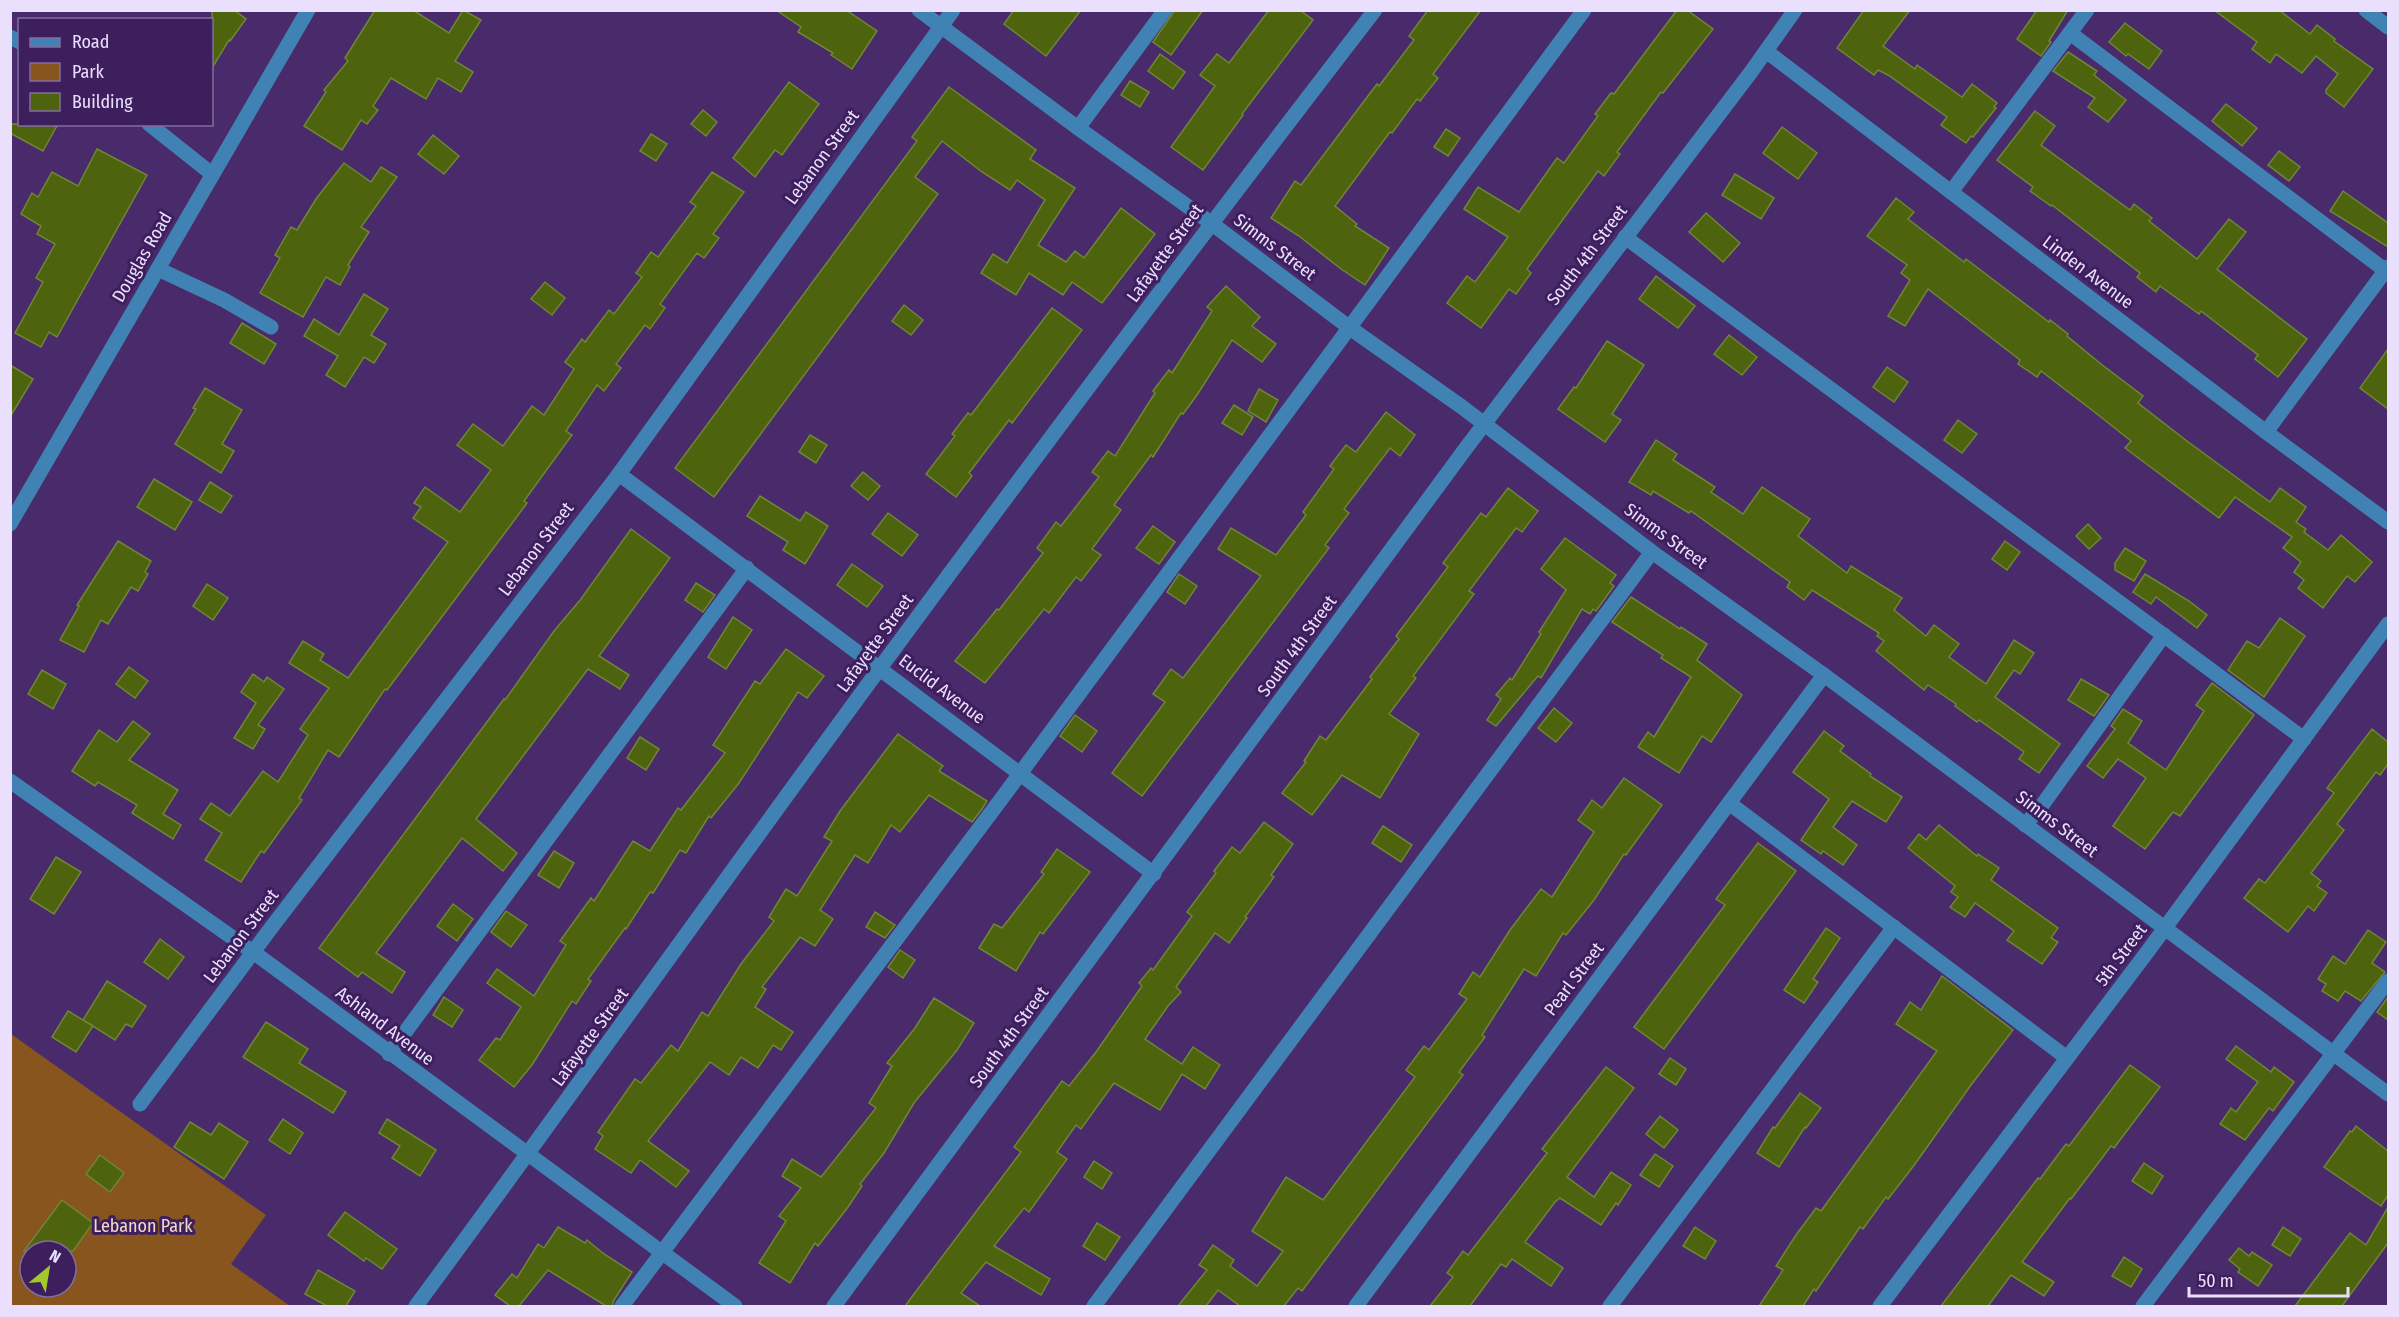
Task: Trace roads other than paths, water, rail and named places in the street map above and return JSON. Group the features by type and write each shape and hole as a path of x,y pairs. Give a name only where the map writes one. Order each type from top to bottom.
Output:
{"street":[{"name":"Douglas Road","path":"10,524 308,10"},
{"name":"Simms Street","path":"919,10 1484,424 1652,552 1824,675 2388,1094"},
{"name":"Lebanon Street","path":"140,1104 253,952 618,474 953,10"},
{"path":"1078,128 1165,10"},
{"name":"Lafayette Street","path":"416,1306 881,668 1211,223 1375,10"},
{"path":"622,1306 1020,773 1584,10"},
{"name":"South 4th Street","path":"834,1306 1484,424 1795,10"},
{"path":"1951,192 2087,10"},
{"path":"2366,10 2388,27"},
{"path":"2070,33 2387,269 2266,432"},
{"name":"Linden Avenue","path":"1766,51 2266,432 2388,522"},
{"path":"151,126 212,174"},
{"path":"1625,237 2304,739"},
{"path":"158,269 224,300 271,327"},
{"name":"Euclid Avenue","path":"618,474 747,568 1154,874"},
{"path":"1094,1306 1652,552"},
{"path":"389,1053 747,568"},
{"name":"5th Street","path":"1880,1306 2164,929 2388,624"},
{"path":"2025,825 2043,804 2164,635"},
{"name":"Pearl Street","path":"1356,1306 1824,675"},
{"name":"Ashland Avenue","path":"10,781 253,952 527,1156 735,1306"},
{"path":"1729,803 2067,1058"},
{"path":"1610,1306 1894,927"},
{"path":"2143,1306 2388,981"}],"park label":[{"name":"Lebanon Park","path":"143,1226"}]}
